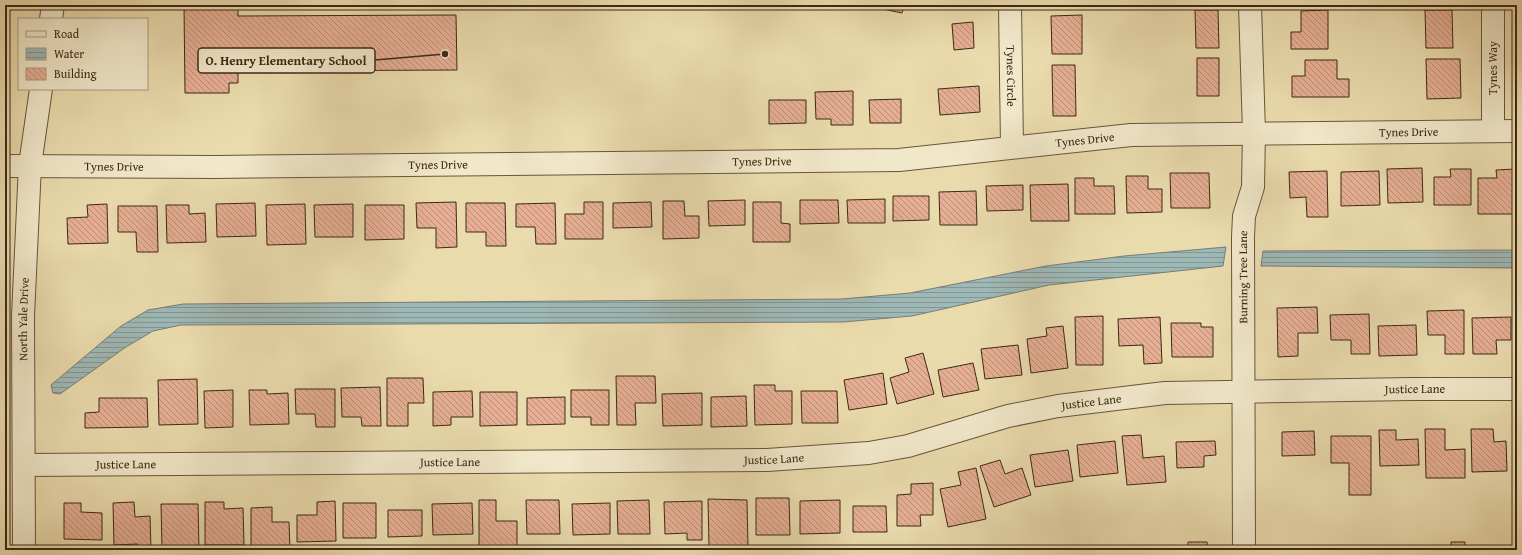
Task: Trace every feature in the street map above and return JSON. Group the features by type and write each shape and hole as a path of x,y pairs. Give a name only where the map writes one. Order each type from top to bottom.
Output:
{"street":[{"path":"51,18 53,5"},
{"name":"Tynes Circle","path":"1010,5 1012,147"},
{"name":"Burning Tree Lane","path":"1244,550 1242,391 1243,237 1244,216 1253,188 1254,132 1250,5"},
{"name":"Tynes Way","path":"1493,5 1493,131"},
{"name":"North Yale Drive","path":"24,550 23,316 30,166 41,90"},
{"name":"Tynes Drive","path":"5,166 216,167 899,160 1130,135 1254,132 1517,131"},
{"name":"Justice Lane","path":"24,465 768,460 870,453 908,446 1008,416 1058,406 1165,394 1242,391 1517,389"}],"water":[{"path":"1226,247 1223,266 1049,285 912,316 843,322 181,325 153,331 126,347 60,394 53,393 51,385 121,326 148,310 183,304 842,299 910,293 1046,266 1124,256"},
{"path":"1517,250 1517,268 1261,266 1263,251"}],"building":[{"path":"5,5 18,5 18,8 5,9"},
{"path":"184,5 287,5 238,7 238,16 456,15 457,70 238,71 238,83 229,83 229,93 185,93"},
{"path":"864,5 904,5 902,13"},
{"path":"1195,10 1218,10 1219,48 1196,48"},
{"path":"1328,10 1328,49 1291,49 1291,32 1301,32 1301,11"},
{"path":"1425,10 1452,10 1453,48 1426,48"},
{"path":"1082,15 1082,54 1052,54 1051,16"},
{"path":"973,22 974,48 954,50 952,24"},
{"path":"1197,58 1219,58 1219,96 1197,96"},
{"path":"1426,59 1460,59 1461,98 1427,99"},
{"path":"1305,60 1337,60 1337,79 1349,79 1349,97 1292,97 1292,76 1305,76"},
{"path":"1052,65 1075,65 1076,116 1053,116"},
{"path":"979,86 980,112 940,115 938,89"},
{"path":"853,91 853,125 831,125 831,119 816,119 815,92"},
{"path":"901,99 901,123 870,123 869,100"},
{"path":"769,100 806,100 806,123 769,124"},
{"path":"1422,168 1423,202 1388,203 1387,169"},
{"path":"1450,169 1471,169 1471,205 1434,205 1434,177 1451,177"},
{"path":"1516,169 1517,214 1478,214 1478,178 1497,178 1496,170"},
{"path":"1327,171 1328,217 1307,217 1306,197 1290,198 1289,172"},
{"path":"1379,171 1380,205 1341,206 1341,172"},
{"path":"1170,173 1209,173 1210,208 1171,208"},
{"path":"1126,176 1148,176 1148,189 1162,189 1162,212 1127,213"},
{"path":"1075,178 1094,178 1094,186 1114,186 1115,214 1075,214"},
{"path":"1068,184 1069,221 1031,221 1030,185"},
{"path":"1023,185 1023,210 987,211 986,186"},
{"path":"976,191 977,225 940,225 939,192"},
{"path":"893,196 929,196 929,220 893,221"},
{"path":"885,199 885,223 848,223 847,200"},
{"path":"745,200 745,225 709,226 708,201"},
{"path":"800,200 838,200 839,223 800,224"},
{"path":"663,201 684,201 685,216 699,216 699,238 663,239"},
{"path":"456,202 457,247 436,248 436,228 417,228 416,203"},
{"path":"584,202 603,202 603,239 565,239 565,214 584,214"},
{"path":"651,202 652,227 613,228 613,203"},
{"path":"753,202 781,202 781,223 790,224 790,242 753,242"},
{"path":"255,203 256,236 217,237 216,204"},
{"path":"466,203 505,203 506,246 486,246 486,232 466,232"},
{"path":"555,203 556,244 536,244 535,227 516,227 516,204"},
{"path":"107,204 108,243 68,244 67,218 88,217 87,205"},
{"path":"305,204 306,244 267,245 266,205"},
{"path":"353,204 353,237 315,237 314,205"},
{"path":"166,205 189,205 189,214 205,213 206,242 167,243"},
{"path":"365,205 404,205 404,239 365,240"},
{"path":"118,206 157,206 158,252 137,252 136,232 118,232"},
{"path":"1317,307 1318,333 1298,333 1298,356 1278,357 1277,308"},
{"path":"1464,310 1464,354 1445,354 1445,335 1428,335 1427,311"},
{"path":"1369,314 1370,354 1351,354 1351,340 1331,340 1330,315"},
{"path":"1103,316 1103,365 1076,365 1075,317"},
{"path":"1160,317 1162,363 1144,364 1143,345 1119,346 1118,319"},
{"path":"1511,317 1511,340 1496,340 1497,354 1473,354 1472,318"},
{"path":"1171,323 1201,323 1201,327 1213,327 1213,357 1172,357"},
{"path":"1416,325 1417,355 1379,356 1378,326"},
{"path":"1063,326 1068,368 1031,373 1027,339 1047,336 1046,328"},
{"path":"1018,345 1022,375 985,379 981,349"},
{"path":"923,353 934,394 897,404 890,378 909,372 905,358"},
{"path":"973,363 979,390 943,397 938,370"},
{"path":"883,373 887,404 849,410 844,380"},
{"path":"616,376 655,376 656,403 635,403 636,425 617,425"},
{"path":"387,378 423,378 424,403 408,403 408,426 387,426"},
{"path":"197,379 198,424 159,425 158,380"},
{"path":"754,385 775,385 775,391 792,391 792,424 755,425"},
{"path":"380,387 381,426 362,426 361,417 342,417 341,388"},
{"path":"295,389 335,389 335,427 316,427 315,414 296,414"},
{"path":"233,390 233,427 205,428 204,391"},
{"path":"249,390 267,390 267,394 288,393 289,424 250,425"},
{"path":"571,390 609,390 609,425 591,425 591,417 571,417"},
{"path":"472,391 473,417 451,417 451,425 433,426 433,392"},
{"path":"801,391 837,391 838,423 802,423"},
{"path":"480,392 517,392 517,425 480,426"},
{"path":"702,393 702,425 663,426 662,394"},
{"path":"746,396 747,426 711,427 711,397"},
{"path":"565,397 565,424 527,425 527,398"},
{"path":"99,398 147,398 148,427 85,428 85,413 99,412"},
{"path":"1425,429 1445,429 1445,450 1465,449 1465,478 1426,478"},
{"path":"1471,429 1493,429 1494,442 1506,441 1507,471 1472,472"},
{"path":"1379,430 1396,430 1396,440 1418,439 1419,465 1380,466"},
{"path":"1314,431 1315,455 1282,456 1282,432"},
{"path":"1141,435 1143,458 1164,456 1166,482 1127,485 1122,436"},
{"path":"1331,436 1371,436 1371,495 1349,495 1349,463 1331,463"},
{"path":"1115,441 1118,473 1080,477 1077,445"},
{"path":"1215,441 1216,455 1204,456 1204,467 1177,468 1176,442"},
{"path":"1068,450 1073,481 1035,487 1030,455"},
{"path":"1000,460 1005,474 1022,468 1031,495 994,507 980,466"},
{"path":"976,468 986,519 948,527 940,489 961,485 958,472"},
{"path":"933,483 933,515 920,515 921,526 897,526 897,495 911,494 911,484"},
{"path":"756,498 789,498 790,535 756,535"},
{"path":"708,499 747,500 748,547 709,547"},
{"path":"479,500 496,500 496,521 517,521 517,548 479,548"},
{"path":"526,500 559,500 560,534 527,534"},
{"path":"649,500 650,534 618,534 617,501"},
{"path":"840,500 840,533 800,534 800,501"},
{"path":"335,501 336,541 297,542 297,515 317,515 317,502"},
{"path":"702,501 702,540 687,540 687,533 665,534 664,502"},
{"path":"134,502 135,517 150,516 151,550 138,550 138,544 114,545 113,503"},
{"path":"205,502 224,502 224,509 243,508 244,545 205,545"},
{"path":"64,503 81,503 81,512 102,513 102,540 64,539"},
{"path":"343,503 376,503 376,538 343,538"},
{"path":"472,503 473,534 433,535 432,504"},
{"path":"610,503 610,534 573,535 572,504"},
{"path":"161,504 198,504 199,550 162,550"},
{"path":"853,506 886,506 887,532 853,532"},
{"path":"272,507 272,522 289,522 290,550 251,550 251,508"},
{"path":"388,510 422,510 422,536 388,537"},
{"path":"1188,542 1207,542 1208,550 1188,550"},
{"path":"1451,542 1465,542 1465,550 1451,550"},
{"path":"1379,546 1416,546 1416,550 1379,550"},
{"path":"1331,548 1370,548 1370,550 1332,550"}],"place":[{"name":"O. Henry Elementary School","path":"445,54"}]}
